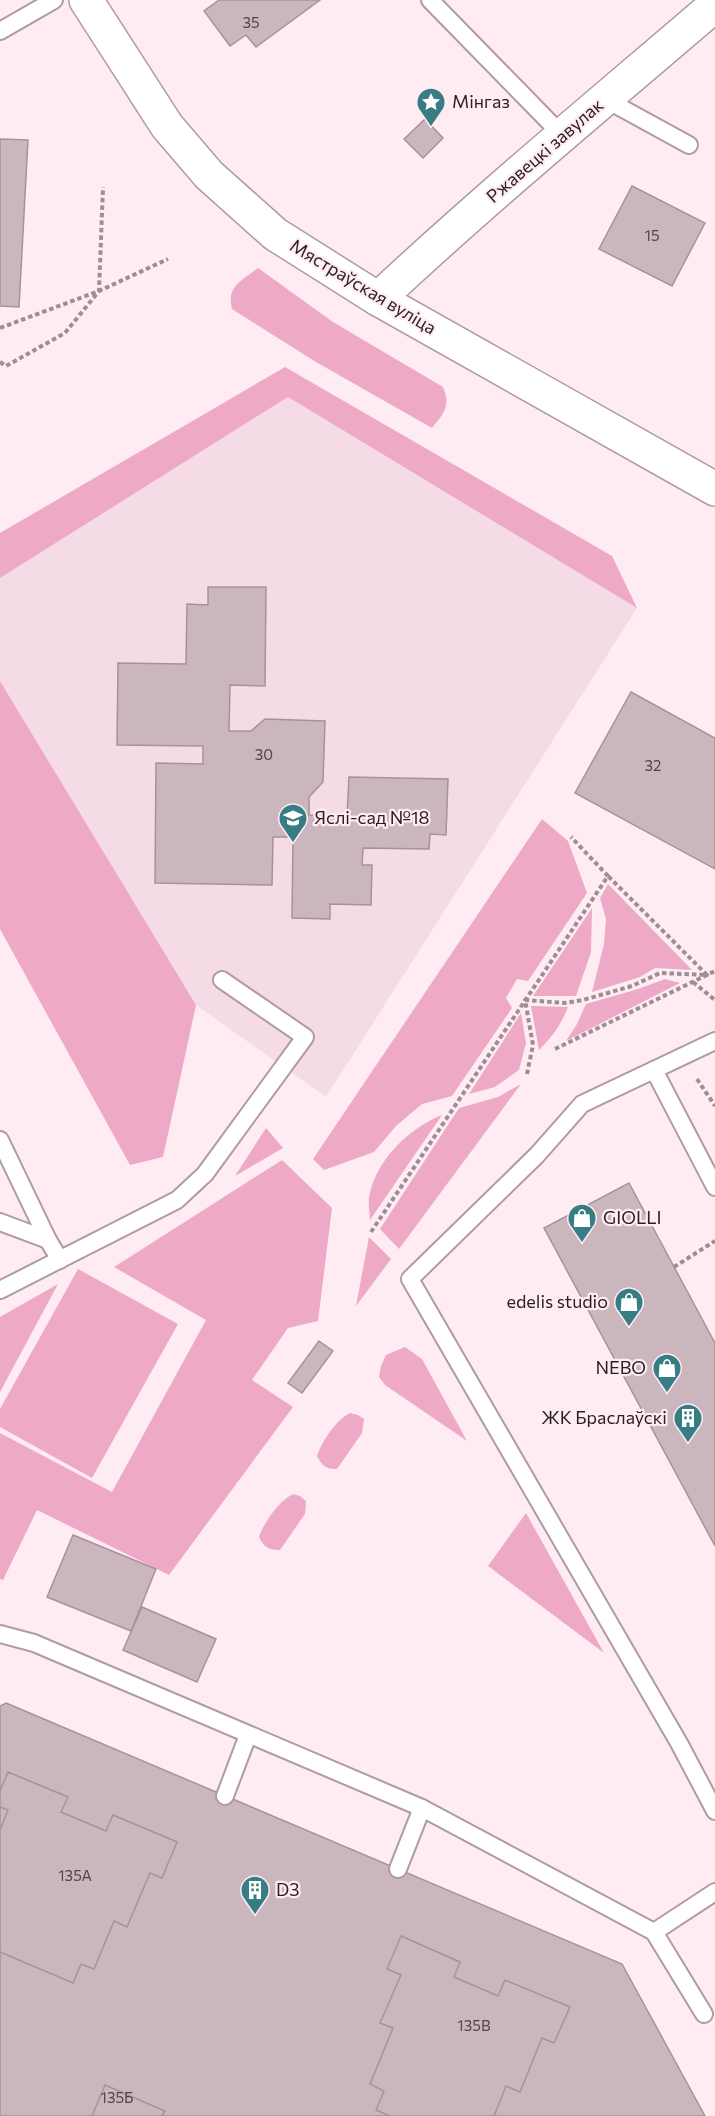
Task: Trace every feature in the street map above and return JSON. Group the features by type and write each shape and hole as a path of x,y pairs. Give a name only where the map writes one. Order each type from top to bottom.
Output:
{"street":[{"name":"Мястраўская вуліца","path":"86,0 167,126 210,175 275,234 378,298 715,489"},
{"name":"Ржавецкі завулак","path":"378,298 562,135 715,5"}],"lane":[{"path":"0,31 54,0"},
{"path":"430,0 562,135"},
{"path":"605,99 689,145"},
{"path":"0,1290 177,1200 205,1174 304,1037 222,980"},
{"path":"715,1041 582,1104 537,1155 410,1279 679,1743 715,1811"},
{"path":"654,1070 715,1187"},
{"path":"0,1140 60,1260"},
{"path":"0,1222 48,1240"},
{"path":"0,1634 34,1643 422,1808 654,1932 705,2014"},
{"path":"225,1796 248,1735"},
{"path":"398,1869 422,1808"},
{"path":"654,1932 715,1892"}],"path":[{"path":"0,362 6,366 65,333 99,291 103,187"},
{"path":"0,328 99,291 168,260"},
{"path":"571,837 707,975"},
{"path":"371,1232 608,876"},
{"path":"555,1049 715,971"},
{"path":"525,1000 565,1003 632,986 660,973 707,975"},
{"path":"693,982 715,1000"},
{"path":"525,1000 533,1046 527,1074"},
{"path":"693,1072 715,1106"},
{"path":"674,1267 715,1241"}],"shaded area":[{"path":"258,268 333,322 443,387 446,399 445,409 432,428 316,362 232,309 233,289"},
{"path":"285,367 612,556 637,608 288,397 0,578 0,533"},
{"name":"Яслі-сад №18","path":"288,397 637,608 326,1097 196,1005 0,681 0,578"},
{"path":"0,681 196,1005 163,1157 130,1165 0,929"},
{"path":"542,819 568,841 587,893 528,981 517,979 506,998 512,1008 452,1096 422,1104 396,1126 374,1152 324,1170 313,1159"},
{"path":"608,884 692,970 655,968 640,977 592,992 604,944 606,919 600,898"},
{"path":"592,908 591,952 576,996 533,996"},
{"path":"665,979 680,983 566,1041 586,1004"},
{"path":"531,1006 568,1007 556,1030 539,1050"},
{"path":"521,1013 526,1043 519,1070 495,1087 469,1094"},
{"path":"521,1084 399,1249 380,1229 459,1108 498,1097"},
{"path":"442,1115 370,1221 369,1197 373,1183 386,1158 406,1137"},
{"path":"266,1128 283,1148 235,1176"},
{"path":"282,1160 332,1208 318,1321 288,1328 252,1380 293,1407 169,1575 37,1510 3,1580 0,1579 0,1433 112,1492 206,1320 114,1267"},
{"path":"369,1237 391,1259 356,1306"},
{"path":"78,1269 178,1324 92,1478 0,1427 0,1409"},
{"path":"58,1284 0,1392 0,1317"},
{"path":"405,1347 422,1359 467,1441 385,1385 379,1377 386,1355"},
{"path":"350,1413 364,1419 362,1433 337,1469 327,1468 317,1456 319,1450 335,1426"},
{"path":"293,1494 306,1501 305,1514 280,1550 269,1549 259,1537 261,1531 277,1507"},
{"path":"526,1513 604,1653 488,1566"}],"building":[{"path":"219,0 320,0 256,47 246,35 230,46 204,11"},
{"path":"425,119 443,138 423,158 404,139"},
{"path":"0,139 28,140 19,307 0,306"},
{"path":"632,186 705,223 672,286 599,249"},
{"path":"208,587 266,587 265,686 230,685 229,731 251,731 265,719 325,721 323,782 309,797 309,815 347,816 349,777 448,779 446,835 430,834 429,849 363,848 362,865 372,865 371,905 330,904 330,919 292,918 293,837 273,837 272,885 155,883 156,763 203,764 203,746 117,745 118,663 186,664 187,604 208,605"},
{"path":"631,692 715,738 715,869 575,793"},
{"name":"ЖК Браслаўскі","path":"629,1183 715,1343 715,1546 544,1228"},
{"path":"319,1341 333,1351 302,1393 288,1383"},
{"path":"73,1535 156,1569 131,1631 47,1597"},
{"path":"142,1607 216,1639 197,1682 123,1650"},
{"name":"D3","path":"6,1703 622,1964 705,2116 0,2116 0,1706"},
{"path":"8,1772 68,1797 61,1812 106,1831 113,1815 177,1842 162,1878 150,1873 127,1927 114,1921 94,1969 81,1964 73,1983 0,1952 0,1830 8,1810 0,1807 0,1791"},
{"path":"401,1936 460,1962 454,1977 498,1996 505,1980 570,2007 554,2043 542,2038 520,2092 506,2086 494,2116 390,2116 376,2110 384,2091 370,2084 393,2028 380,2023 401,1975 387,1969"},
{"path":"105,2085 165,2111 162,2116 92,2116"}],"place":[{"name":"Мінгаз","path":"431,128"},
{"name":"Яслі-сад №18","path":"293,844"},
{"name":"GIOLLI","path":"582,1244"},
{"name":"edelis studio","path":"629,1328"},
{"name":"NEBO","path":"667,1394"},
{"name":"ЖК Браслаўскі","path":"688,1444"},
{"name":"D3","path":"255,1916"}]}
